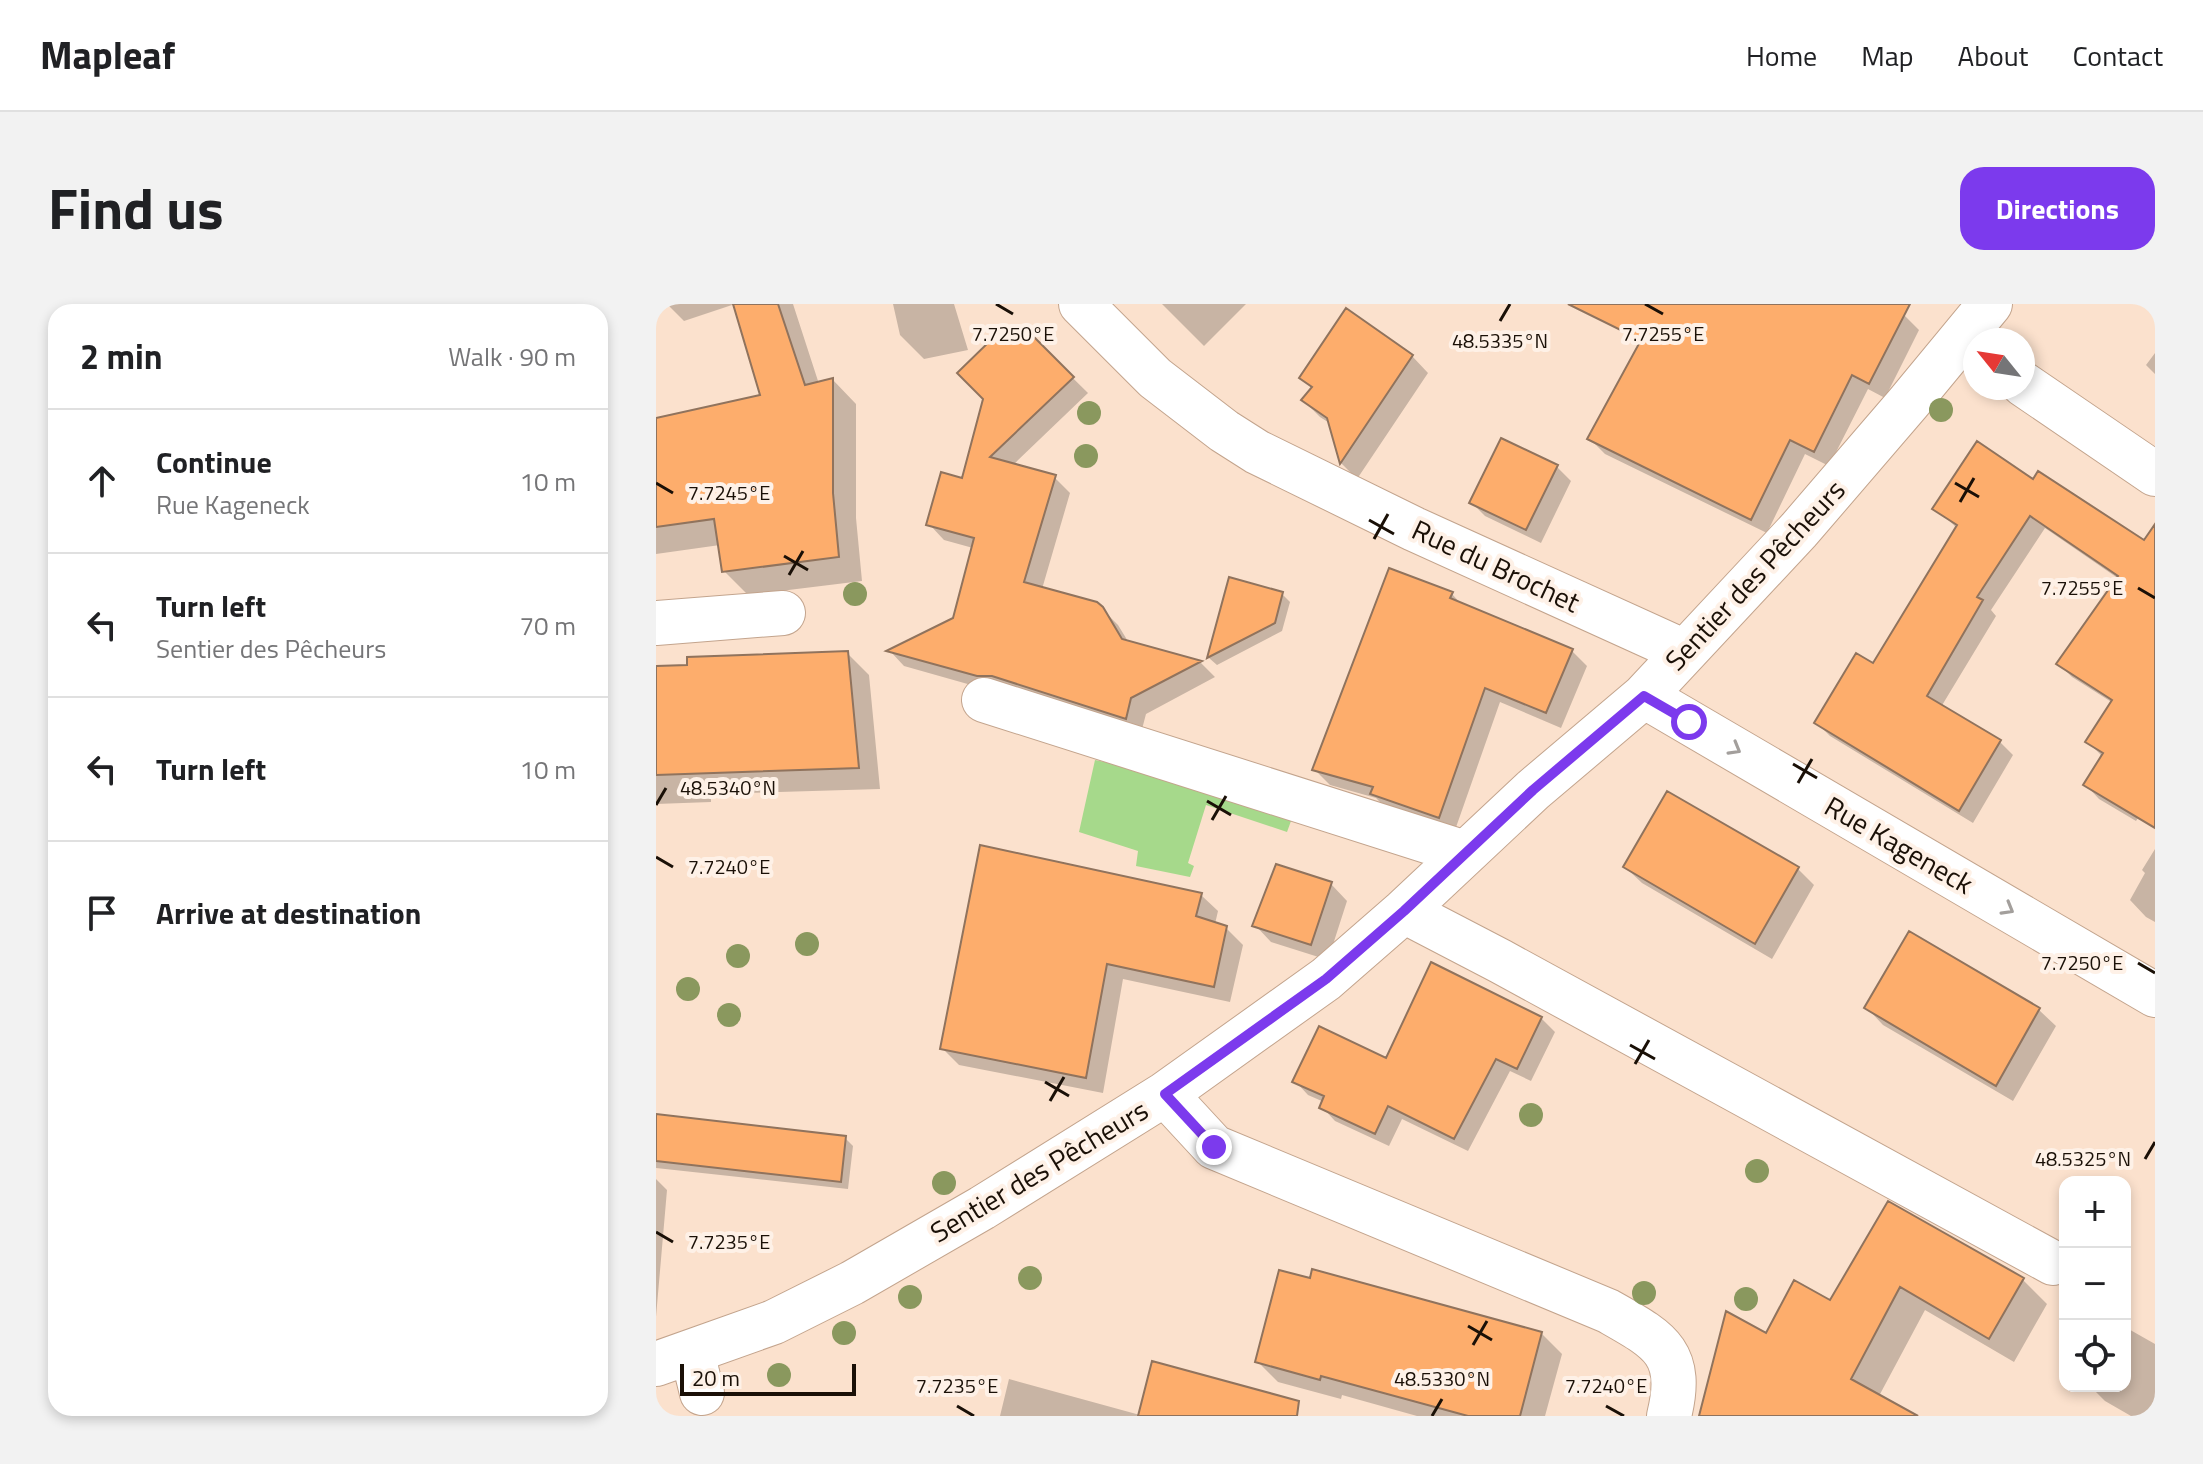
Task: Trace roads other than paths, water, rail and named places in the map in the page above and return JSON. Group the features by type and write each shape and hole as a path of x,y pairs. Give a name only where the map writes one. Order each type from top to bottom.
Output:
{"street":[{"name":"Rue du Brochet","path":"1081,304 1155,378 1257,452 1401,523 1685,652"},
{"name":"Sentier des Pêcheurs","path":"1977,328 1990,304"},
{"name":"Sentier des Pêcheurs","path":"683,1370 852,1283 982,1208 1165,1094 1326,979 1584,745 1644,696 1963,351"},
{"path":"2035,392 2155,474"},
{"path":"656,623 783,613"},
{"name":"Rue Kageneck","path":"1644,696 2155,995"},
{"path":"984,700 1465,853"},
{"path":"1404,911 2053,1263"},
{"path":"1165,1094 1214,1147 1593,1305 1629,1323 1664,1350 1673,1365 1675,1386 1669,1416"}]}
